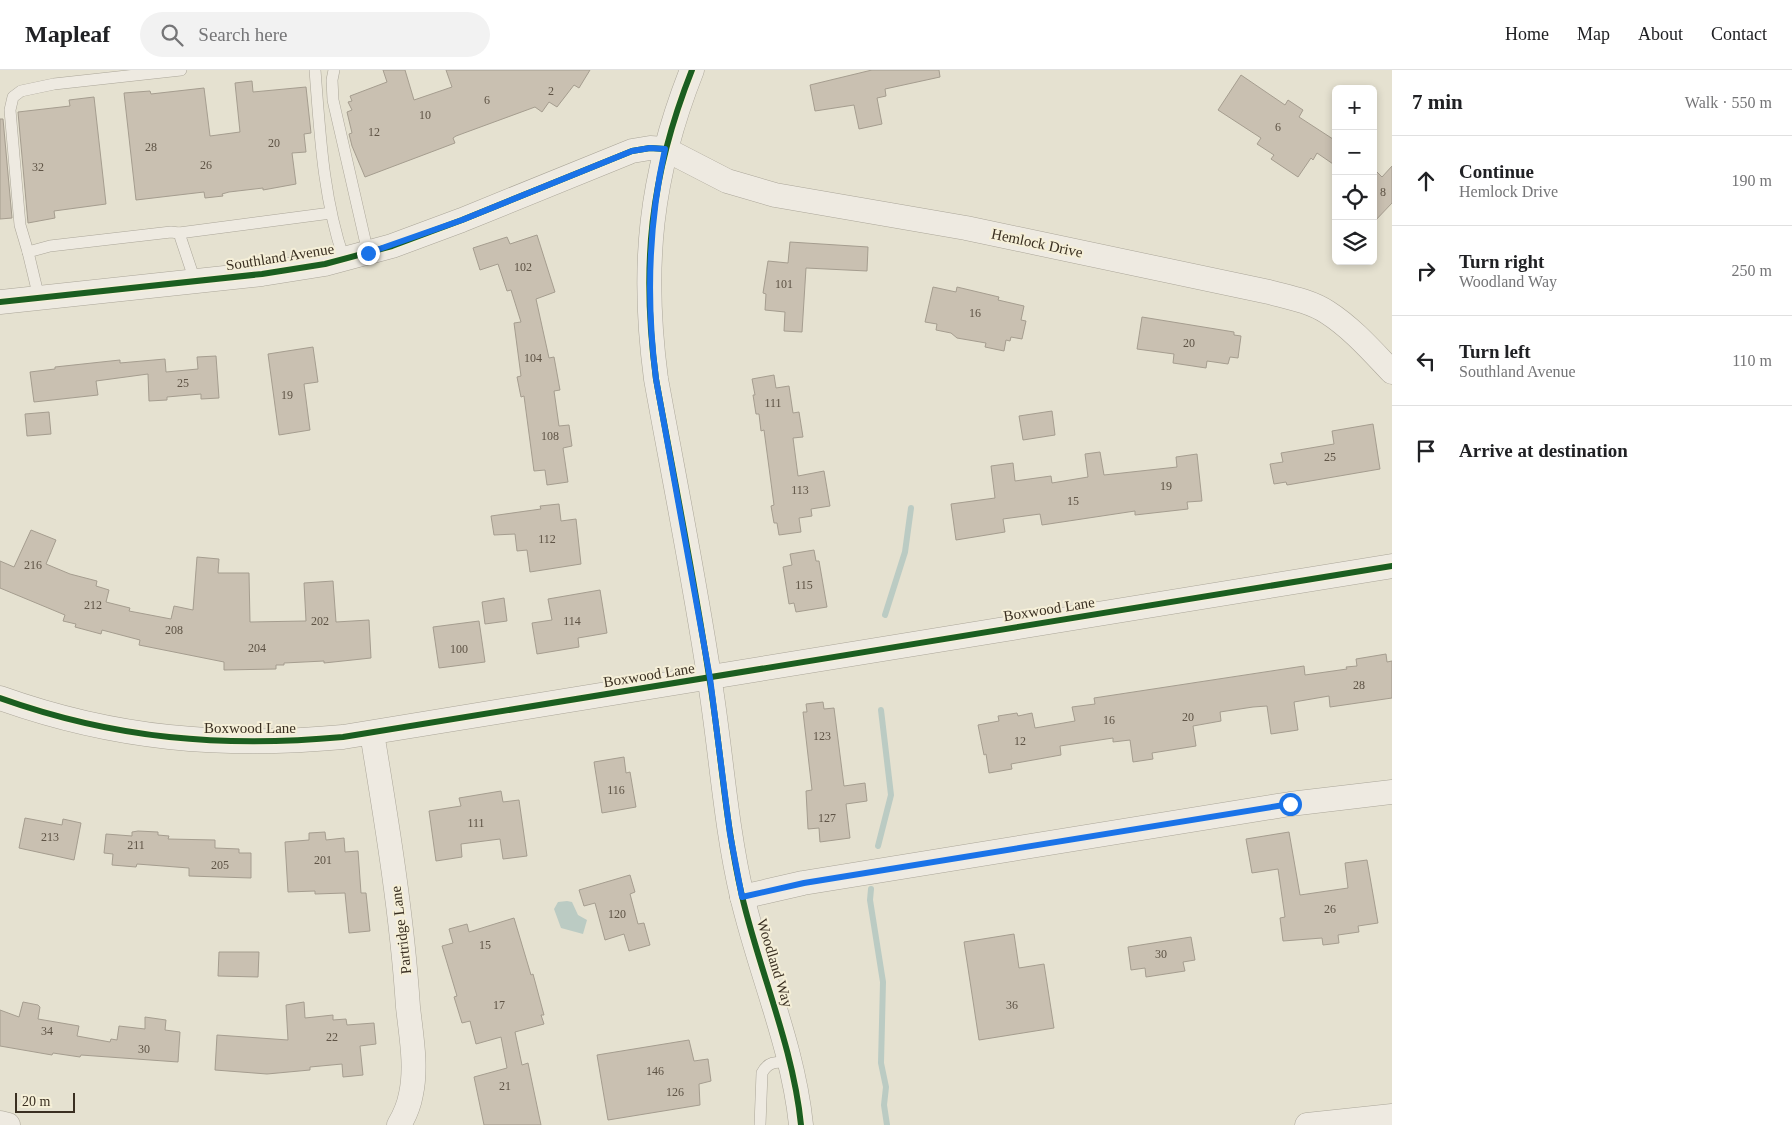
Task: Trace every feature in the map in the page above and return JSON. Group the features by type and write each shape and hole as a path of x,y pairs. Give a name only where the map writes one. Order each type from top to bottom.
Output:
{"street":[{"name":"Woodland Way","path":"692,70 676,112 665,149 656,191 651,237 650,329 657,388 710,678 730,834 742,897 789,1062 798,1100 801,1125"},
{"name":"Southland Avenue","path":"0,302 262,274 325,264 368,253 462,220 632,151 650,148 665,149"},
{"name":"Hemlock Drive","path":"665,149 727,181 775,195 966,228 1260,290 1308,303 1327,312 1362,340 1392,372"},
{"name":"Boxwood Lane","path":"0,698 49,716 125,732 181,739 310,740 372,733 1392,566"},
{"name":"Partridge Lane","path":"372,733 389,832 406,970 412,1054 412,1092 406,1113 399,1125"},
{"path":"742,897 813,881 1280,806 1392,792"},
{"path":"1307,1125 1392,1116"},
{"path":"0,1123 8,1125"}],"lane":[{"path":"38,298 20,225 10,110 13,97 21,91 54,84 181,70"},
{"path":"315,70 323,170 331,213 344,259"},
{"path":"334,70 332,80 333,100 368,253"},
{"path":"28,252 50,246 179,233 331,213"},
{"path":"179,233 195,281"},
{"path":"760,1125 762,1073 766,1066 773,1062 789,1062"}],"shaded area":[{"path":"558,902 572,902 578,915 587,920 583,934 561,928 554,909"}],"building":[{"path":"383,70 405,70 414,100 452,87 446,70 590,70 579,88 574,85 557,107 549,102 542,112 535,107 456,136 453,138 455,143 365,177 349,134 352,133 347,112 352,110 348,102 352,101 350,96 387,82"},
{"path":"872,70 939,70 940,77 885,89 886,96 877,98 882,124 859,129 854,105 815,111 810,85"},
{"path":"1241,75 1285,105 1288,100 1303,110 1299,117 1332,138 1332,163 1317,153 1313,160 1311,158 1298,177 1271,159 1274,155 1257,144 1261,138 1218,110"},
{"path":"252,81 253,92 306,87 311,133 304,134 306,152 292,153 296,184 263,190 263,188 229,192 222,194 223,196 205,198 204,192 136,200 124,93 150,91 151,94 204,88 210,136 240,132 235,83"},
{"path":"94,97 106,204 54,211 55,218 28,223 18,112 70,106 69,100"},
{"path":"0,119 3,119 12,218 0,219"},
{"path":"1392,166 1392,203 1377,219 1377,172 1382,177"},
{"path":"537,235 555,292 536,299 549,358 554,357 560,390 554,391 559,426 569,425 572,446 563,448 568,482 547,485 545,470 534,471 524,396 521,397 517,377 521,376 514,323 521,322 511,290 507,291 498,264 480,270 473,248 507,237 510,244"},
{"path":"790,242 868,247 867,271 806,268 802,332 784,331 785,312 765,310 766,294 763,293 768,261 788,263"},
{"path":"933,287 956,292 957,287 999,297 998,300 1024,306 1021,320 1026,321 1022,339 1011,337 1010,341 1006,340 1004,351 985,347 986,343 957,338 951,333 936,330 937,324 925,322"},
{"path":"1142,317 1234,332 1234,335 1241,336 1238,358 1230,357 1228,364 1207,361 1206,368 1173,363 1174,354 1137,349"},
{"path":"313,347 318,382 304,384 310,430 279,435 268,354"},
{"path":"216,356 219,398 201,399 201,394 167,397 167,400 149,401 148,374 96,381 98,395 34,402 30,372 55,369 55,367 120,360 120,363 165,359 166,372 198,369 197,357"},
{"path":"774,375 776,388 789,386 793,413 799,412 803,437 793,438 798,476 824,471 830,506 811,509 812,516 799,518 801,532 779,535 777,523 774,523 771,506 774,505 764,430 761,431 759,414 756,414 752,379"},
{"path":"1052,411 1055,435 1023,440 1019,416"},
{"path":"49,412 51,434 27,436 25,414"},
{"path":"1373,424 1380,469 1287,485 1286,482 1274,484 1270,464 1283,462 1281,453 1334,444 1332,431"},
{"path":"1100,452 1104,475 1177,467 1176,457 1197,454 1202,501 1187,502 1188,509 1135,515 1135,511 1042,525 1040,514 1003,519 1005,532 956,540 951,504 995,498 991,466 1013,463 1015,481 1051,476 1052,483 1088,477 1085,454"},
{"path":"559,504 561,521 576,519 581,564 530,572 527,550 517,551 515,534 494,535 491,516 541,509 540,506"},
{"path":"31,530 56,540 46,564 70,574 97,581 96,586 109,590 106,602 130,608 129,611 171,619 174,606 193,610 197,557 219,559 218,573 249,573 250,622 306,621 304,583 333,581 336,622 369,620 371,658 324,663 324,661 284,663 284,665 276,665 276,669 224,670 224,662 139,645 140,640 102,630 101,634 75,627 76,624 63,621 65,615 0,588 0,561 14,567"},
{"path":"814,550 816,561 819,561 827,607 796,612 794,603 789,604 783,567 792,565 790,554"},
{"path":"600,590 607,633 578,638 579,647 537,654 532,623 552,620 548,599"},
{"path":"504,598 507,621 485,624 482,602"},
{"path":"479,621 485,662 439,668 433,627"},
{"path":"1386,654 1387,662 1392,661 1392,698 1330,707 1329,696 1294,702 1298,730 1271,734 1267,706 1253,707 1220,712 1221,721 1193,726 1196,746 1152,753 1153,759 1133,762 1130,740 1113,742 1113,738 1060,746 1061,755 1011,764 1012,769 989,773 986,754 984,755 978,725 999,721 998,716 1017,713 1018,716 1032,713 1035,728 1075,721 1072,707 1095,704 1094,698 1304,666 1305,675 1347,669 1346,667 1357,666 1356,659"},
{"path":"823,702 824,709 834,708 844,786 865,783 867,801 846,804 850,838 820,842 819,828 808,829 806,791 812,790 803,712 807,712 806,704"},
{"path":"624,757 626,773 630,772 636,807 602,813 594,762"},
{"path":"501,791 503,802 519,800 527,856 503,859 500,839 461,844 462,857 436,861 429,811 461,806 459,798"},
{"path":"25,818 62,825 63,819 81,823 74,860 19,848"},
{"path":"132,832 158,832 158,835 169,836 168,839 215,840 215,848 239,849 239,853 251,853 251,878 189,876 189,868 137,864 136,867 112,865 113,854 104,853 106,834 132,836"},
{"path":"325,832 326,840 344,838 345,852 358,851 361,893 366,893 370,931 349,933 345,893 315,894 315,891 288,892 285,842 309,840 309,833"},
{"path":"1289,832 1300,895 1348,888 1345,863 1367,860 1378,923 1358,926 1359,932 1338,935 1339,943 1323,945 1322,938 1283,941 1280,918 1285,917 1278,869 1252,873 1246,839"},
{"path":"630,875 635,892 630,894 638,924 644,923 650,945 629,951 624,934 605,940 595,903 584,906 579,890"},
{"path":"514,918 531,975 533,974 544,1015 541,1015 544,1024 515,1032 522,1065 528,1063 541,1125 484,1125 474,1077 507,1068 501,1037 476,1044 470,1021 462,1023 454,997 457,996 442,946 453,943 449,929 467,924 469,932"},
{"path":"1014,934 1019,968 1044,964 1054,1028 979,1040 964,942"},
{"path":"1191,937 1195,960 1183,962 1185,971 1146,977 1145,968 1131,970 1128,947"},
{"path":"219,952 259,952 258,977 218,976"},
{"path":"23,1002 40,1007 38,1019 79,1026 77,1036 110,1042 111,1039 117,1040 119,1026 145,1029 145,1017 166,1020 165,1030 180,1032 178,1062 81,1055 80,1057 53,1053 52,1055 0,1046 0,1010 19,1017"},
{"path":"304,1002 305,1018 333,1015 333,1020 346,1019 347,1025 374,1023 376,1044 360,1046 363,1075 343,1077 342,1064 310,1067 310,1070 267,1074 215,1070 217,1035 288,1040 286,1005"},
{"path":"689,1040 694,1061 708,1059 711,1081 699,1084 700,1105 608,1120 597,1055"}],"waterway":[{"path":"885,615 905,552 911,508"},
{"path":"878,846 891,795 881,710"},
{"path":"871,889 870,900 883,982 881,1063 886,1087 884,1105 887,1125"}],"cycle path":[{"path":"692,70 667,147 658,185 653,222 649,298 656,379 703,639 736,869 749,925 784,1038 797,1096 801,1125"},
{"path":"0,302 262,274 325,264 392,246 462,220 632,151 650,148 665,149"},
{"path":"0,698 85,723 169,737 255,741 343,737 1392,566"}],"route":[{"path":"368,253 462,220 632,151 650,148 665,149 656,191 651,237 650,329 656,379 710,678 730,834 742,897 804,883 1290,804"}]}
